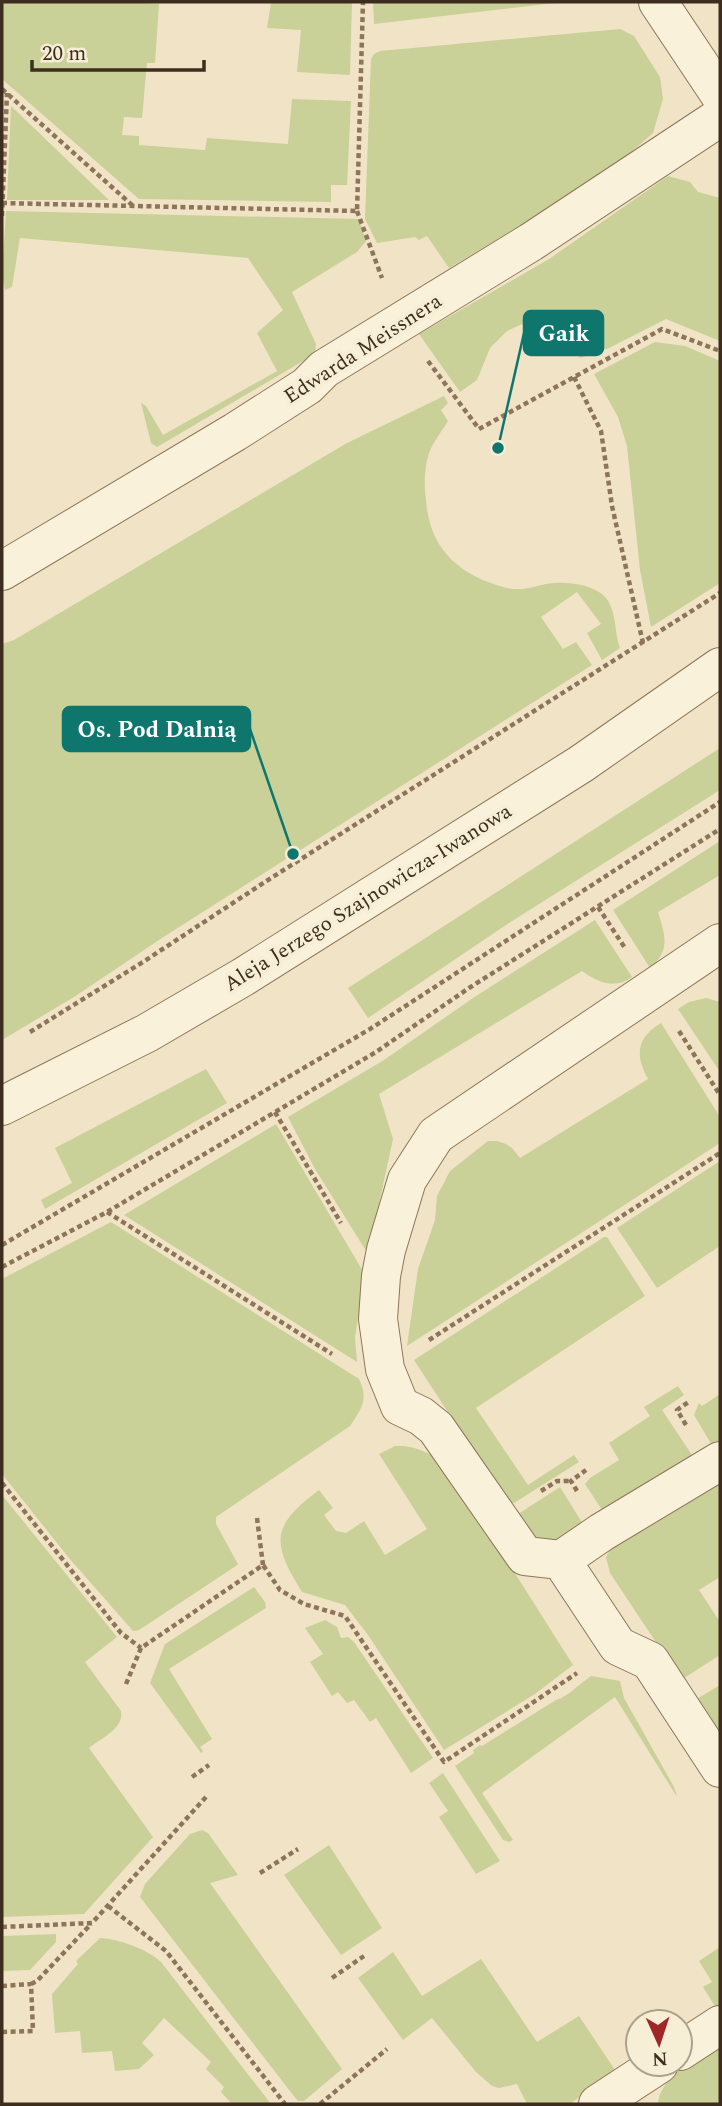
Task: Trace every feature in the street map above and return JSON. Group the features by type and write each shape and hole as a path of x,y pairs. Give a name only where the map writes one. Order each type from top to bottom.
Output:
{"street":[{"path":"658,2 720,95"},
{"name":"Edwarda Meissnera","path":"2,571 236,432 307,386 324,369 531,242 720,117"},
{"name":"Aleja Jerzego Szajnowicza-Iwanowa","path":"2,1106 147,1034 243,977 581,764 720,667"},
{"path":"720,943 436,1135 407,1180 386,1251 378,1320 385,1369 400,1406 421,1416 436,1428 525,1556 561,1560 720,1461"},
{"path":"561,1560 618,1646 650,1661 720,1768"},
{"path":"694,2042 720,2025"},
{"path":"598,2104 638,2078"}],"path":[{"path":"363,2 357,211 399,323 479,429 662,330 720,351"},
{"path":"2,89 133,206"},
{"path":"2,216 7,93"},
{"path":"2,203 357,211"},
{"path":"574,377 601,431 612,506 643,643"},
{"path":"23,1036 720,593"},
{"path":"2,1245 370,1029 720,802"},
{"path":"2,1267 107,1212 376,1052 469,988 720,829"},
{"path":"275,1112 364,1262 381,1276"},
{"path":"689,1430 677,1410 690,1401"},
{"path":"557,1482 571,1481"},
{"path":"2,1483 121,1633 141,1648"},
{"path":"257,1518 263,1566 280,1590 304,1604 345,1616 444,1762 618,1646"},
{"path":"126,1684 141,1648 263,1566"},
{"path":"192,1777 209,1765"},
{"path":"2,1986 31,1984 45,1973 206,1797"},
{"path":"260,1873 298,1849"},
{"path":"108,1906 166,1951 285,2104"},
{"path":"2,1927 92,1923"},
{"path":"332,1978 364,1956"},
{"path":"2,2032 33,2031 31,1984"},
{"path":"320,2104 387,2049"}],"green space":[{"path":"2,2 159,4 155,63 147,63 142,118 124,117 122,135 139,136 139,145 205,150 207,138 288,144 292,99 351,101 347,185 331,185 331,202 139,199 2,79"},
{"path":"251,2 352,2 350,75 297,72 301,30 267,28 271,3"},
{"path":"373,2 564,2 374,24"},
{"path":"620,29 634,36 660,77 663,99 653,133 629,154 555,205 449,268 427,236 419,240 415,237 377,243 365,219 371,59 374,54 380,51"},
{"path":"11,106 109,200 7,200"},
{"path":"668,176 690,182 698,192 720,198 720,341 666,319 609,348 580,358 561,339 522,324 507,331 490,348 477,380 460,392 419,334 549,259"},
{"path":"6,211 359,219 366,241 357,252 292,292 316,344 315,354 157,447 151,443 141,403 146,406 163,435 277,371 257,333 283,310 248,258 20,238 12,287 5,290 2,273"},
{"path":"655,342 685,346 720,361 720,583 651,627 640,570 627,446 618,417 594,374"},
{"path":"444,396 448,403 441,410 448,421 429,453 425,483 429,518 441,547 462,568 490,583 507,588 520,589 560,583 581,585 595,590 605,597 612,608 620,648 602,660 587,633 601,624 577,592 541,617 563,649 576,642 592,665 165,936 74,997 2,1040 2,644 14,640 347,443"},
{"path":"720,748 720,790 509,923 368,1018 348,988"},
{"path":"720,841 720,875 658,912 664,935 664,948 650,968 613,910"},
{"path":"595,920 632,977 613,984 582,971 379,1094 393,1139 368,1254 315,1169 288,1117 384,1060 473,998"},
{"path":"706,998 720,1002 720,1072 678,1009 689,1002"},
{"path":"661,1023 720,1117 720,1143 407,1346 418,1269 435,1220 437,1196 450,1171 488,1141 506,1144 520,1158 648,1079 641,1062 640,1048 647,1035"},
{"path":"206,1069 227,1103 45,1209 41,1200 72,1183 55,1148"},
{"path":"276,1124 364,1273 355,1338 357,1362 124,1215"},
{"path":"720,1161 720,1246 657,1288 617,1228"},
{"path":"111,1222 359,1379 363,1393 360,1409 350,1426 216,1517 216,1524 238,1564 139,1630 133,1631 69,1558 2,1474 2,1279"},
{"path":"607,1237 645,1296 476,1408 528,1485 574,1455 579,1462 514,1503 507,1503 414,1360"},
{"path":"678,1386 684,1395 662,1410 694,1458 606,1516 585,1484 619,1460 609,1443 650,1416 644,1407"},
{"path":"720,1394 720,1441 713,1447 694,1415 699,1403 702,1406"},
{"path":"395,1446 422,1450 446,1464 573,1665 535,1694 444,1750 345,1605 302,1592 281,1547 284,1525 303,1503 319,1490 333,1508 324,1515 336,1531 346,1533 364,1521 385,1555 427,1529 379,1454"},
{"path":"720,1476 720,1577 699,1590 720,1622 720,1655 681,1680 610,1573 606,1557 612,1546"},
{"path":"560,1487 586,1529 565,1541 541,1543 515,1516"},
{"path":"2,1495 117,1637 85,1662 121,1711 119,1723 115,1728 89,1748 153,1837 84,1914 2,1917"},
{"path":"254,1587 265,1602 266,1608 169,1669 212,1739 200,1747 203,1751 201,1753 150,1683 165,1644"},
{"path":"325,1620 337,1627 341,1638 348,1637 354,1642 433,1758 411,1773 376,1718 370,1722 354,1700 347,1703 338,1692 332,1696 310,1662 323,1654 305,1628"},
{"path":"591,1676 620,1681 624,1698 677,1797 615,1697 482,1793 513,1840 503,1840 455,1766 474,1753 473,1750 480,1745 565,1696"},
{"path":"720,1685 720,1738 695,1700"},
{"path":"443,1773 500,1861 476,1874 439,1817 448,1811 429,1783"},
{"path":"202,1830 208,1833 238,1875 210,1883 342,2069 304,2101 298,2101 293,2095 140,1897 145,1884 190,1834"},
{"path":"329,1845 382,1928 341,1955 284,1875"},
{"path":"56,1934 56,1942 30,1970 2,1971 2,1936"},
{"path":"100,1938 132,1946 161,1962 271,2104 232,2104 221,2092 224,2087 206,2069 211,2062 164,2018 142,2043 154,2055 139,2069 115,2071 112,2051 82,2053 80,2031 55,2033 52,1994 78,1964 76,1961"},
{"path":"720,1947 720,2005 716,2008 703,1987 712,1982 699,1961"},
{"path":"393,1952 422,1996 481,1959 537,2042 579,2016 617,2073 569,2104 527,2104 517,2084 499,2088 492,2086 476,2072 432,2018 403,2040 358,1978"},
{"path":"720,2042 720,2104 658,2104 660,2094 671,2078 694,2078 694,2060"}],"place":[{"name":"Gaik","path":"498,448"},
{"name":"Os. Pod Dalnią","path":"293,854"}]}
